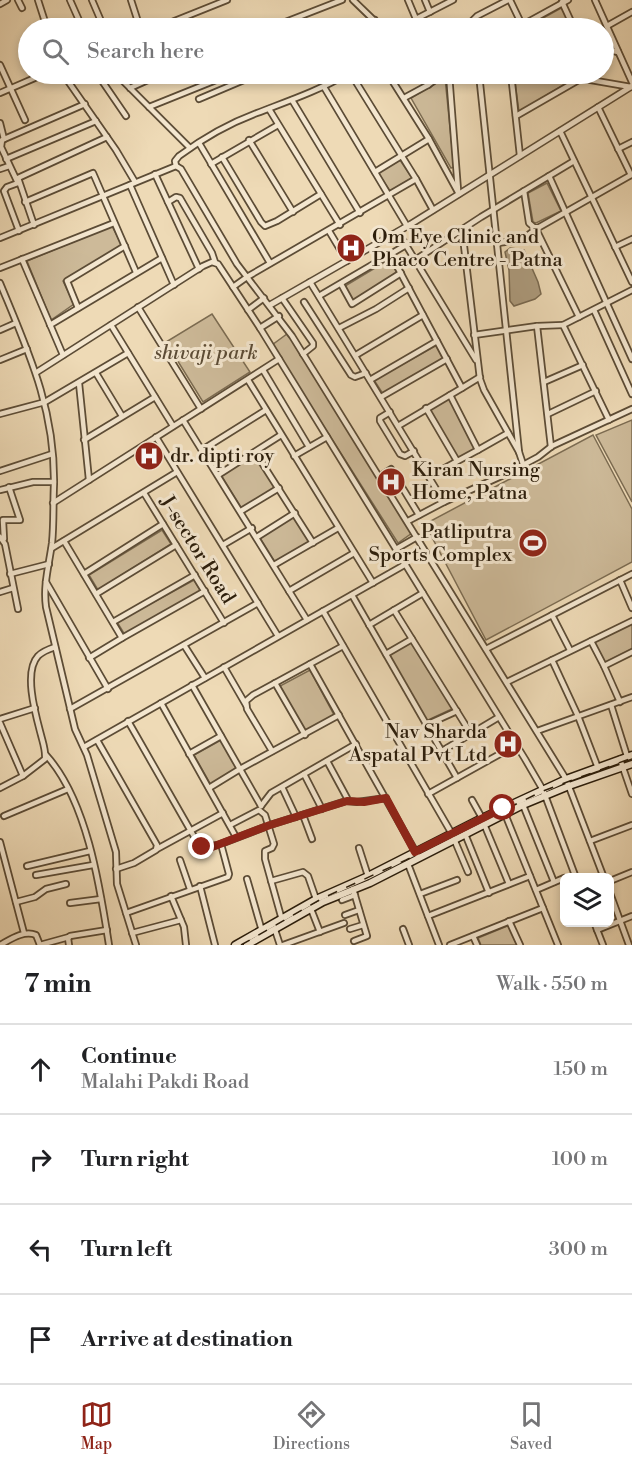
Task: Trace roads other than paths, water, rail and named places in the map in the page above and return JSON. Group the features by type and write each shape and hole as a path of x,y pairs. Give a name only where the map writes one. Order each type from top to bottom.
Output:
{"main road":[{"path":"453,836 465,834 483,821 546,797 595,768 630,755"},
{"path":"247,945 302,911 316,899 417,855 543,790 632,764"},
{"path":"595,768 596,776"},
{"path":"236,945 302,911 354,892 408,864 417,855"}],"street":[{"path":"0,4 7,0"},
{"path":"18,0 22,8"},
{"path":"38,0 44,18"},
{"path":"70,0 78,18"},
{"path":"92,0 100,18"},
{"path":"131,0 137,18"},
{"path":"183,18 227,0"},
{"path":"296,18 342,0"},
{"path":"353,0 373,18"},
{"path":"408,0 416,18"},
{"path":"425,0 430,12"},
{"path":"418,18 453,0"},
{"path":"476,18 509,0 516,18"},
{"path":"535,18 562,1 568,0"},
{"path":"595,0 603,18"},
{"path":"562,1 570,18"},
{"path":"614,22 632,12"},
{"path":"614,43 632,85"},
{"path":"614,51 618,52"},
{"path":"0,65 25,120"},
{"path":"614,82 632,85"},
{"path":"0,93 20,84"},
{"path":"71,84 107,137 132,184 174,285"},
{"path":"104,84 126,116"},
{"path":"126,84 190,148"},
{"path":"130,88 139,84"},
{"path":"149,107 206,84"},
{"path":"198,99 234,84"},
{"path":"176,166 176,158 190,148 254,113 330,84"},
{"path":"355,84 402,156 433,210"},
{"path":"395,84 429,139 459,194"},
{"path":"449,84 459,194"},
{"path":"480,84 519,452 523,464"},
{"path":"512,84 520,156"},
{"path":"516,116 572,84"},
{"path":"404,98 428,85"},
{"path":"270,305 398,232 632,85"},
{"path":"324,87 407,226"},
{"path":"292,100 360,213"},
{"path":"34,225 0,145 4,139 85,104"},
{"path":"497,243 522,240 591,196 631,176 598,107"},
{"path":"269,109 340,225"},
{"path":"6,159 96,121"},
{"path":"0,123 4,139"},
{"path":"211,164 278,125"},
{"path":"560,131 632,282"},
{"path":"19,231 4,191 7,187 17,182 22,175 107,137"},
{"path":"375,172 429,139"},
{"path":"249,141 293,212"},
{"path":"618,149 632,142"},
{"path":"199,143 270,263"},
{"path":"222,157 262,225 270,225 321,194"},
{"path":"415,260 574,161"},
{"path":"0,170 9,166"},
{"path":"0,238 176,166"},
{"path":"176,166 181,169 247,277 279,316 537,730 568,782 602,873"},
{"path":"25,202 93,173 136,272"},
{"path":"155,174 199,269"},
{"path":"549,176 632,359"},
{"path":"233,287 270,263 340,225 416,179"},
{"path":"524,191 529,223 536,229 579,317"},
{"path":"168,202 172,198 180,198 215,262 221,267 260,328 516,744 543,790 574,873"},
{"path":"0,268 114,223"},
{"path":"462,229 480,377 484,390 519,452"},
{"path":"329,231 347,261"},
{"path":"398,232 478,364"},
{"path":"615,247 632,238"},
{"path":"319,296 406,245"},
{"path":"78,308 67,281 125,246"},
{"path":"391,255 462,388"},
{"path":"50,326 162,258"},
{"path":"22,259 63,355"},
{"path":"36,372 208,263 215,262"},
{"path":"352,304 401,273"},
{"path":"0,282 3,298 27,349 45,402 54,482 46,607 75,729 84,747 116,852 117,884 136,945"},
{"path":"310,282 444,502"},
{"path":"341,284 359,318"},
{"path":"339,328 409,288"},
{"path":"474,335 537,326 563,325 632,290"},
{"path":"248,310 264,298"},
{"path":"282,298 313,343 313,346 303,354"},
{"path":"303,302 351,375 355,377 366,373"},
{"path":"138,308 201,409"},
{"path":"594,310 632,393"},
{"path":"356,355 423,315"},
{"path":"260,328 279,316"},
{"path":"0,330 16,323"},
{"path":"111,325 173,426"},
{"path":"563,325 609,420"},
{"path":"537,326 551,447"},
{"path":"370,380 437,341"},
{"path":"0,360 27,349"},
{"path":"0,414 45,402 128,353"},
{"path":"53,503 279,359"},
{"path":"381,397 447,359"},
{"path":"544,382 583,364"},
{"path":"262,370 309,447"},
{"path":"96,373 122,416"},
{"path":"398,426 480,377"},
{"path":"248,380 373,583"},
{"path":"79,383 89,480"},
{"path":"548,414 596,391"},
{"path":"450,395 478,450"},
{"path":"84,440 155,397"},
{"path":"426,408 457,461"},
{"path":"408,521 508,473 538,457 551,447 632,409"},
{"path":"202,450 266,410"},
{"path":"390,412 380,420 400,454 405,456 414,451"},
{"path":"183,420 307,620"},
{"path":"430,476 508,434"},
{"path":"218,475 281,435"},
{"path":"156,437 278,636"},
{"path":"294,456 327,437"},
{"path":"255,452 313,543"},
{"path":"0,471 52,454"},
{"path":"380,476 391,470 419,515"},
{"path":"51,548 177,472"},
{"path":"0,490 33,482 54,482"},
{"path":"9,487 20,520 3,520 2,539 18,609"},
{"path":"241,511 279,488"},
{"name":"J-sector Road","path":"144,493 224,622"},
{"path":"257,537 295,513"},
{"path":"84,574 163,524"},
{"path":"223,545 252,528"},
{"path":"274,565 338,528"},
{"path":"396,549 417,537"},
{"path":"64,541 122,638"},
{"path":"96,594 176,545"},
{"path":"290,591 354,553"},
{"path":"9,574 49,564"},
{"path":"84,747 406,564"},
{"path":"486,649 632,574"},
{"path":"113,622 195,575"},
{"path":"620,580 632,608"},
{"path":"46,582 108,689"},
{"path":"0,592 13,588"},
{"path":"89,658 205,591"},
{"path":"369,625 423,593"},
{"path":"352,595 457,778"},
{"path":"70,709 258,603"},
{"path":"394,610 471,734"},
{"path":"323,611 453,836 468,872"},
{"path":"552,615 570,650"},
{"path":"507,682 632,621"},
{"path":"386,654 412,639"},
{"path":"591,641 620,702"},
{"path":"184,645 205,678"},
{"path":"246,705 249,698 343,646"},
{"path":"55,647 44,652 35,661 32,682 35,708 46,755 60,772 79,815 90,851 109,945"},
{"path":"604,666 632,652"},
{"path":"552,660 578,716 595,768"},
{"path":"310,664 417,855"},
{"path":"224,667 272,751"},
{"path":"275,683 304,735"},
{"path":"192,685 270,825 274,846 264,853 282,920"},
{"path":"537,730 632,697"},
{"path":"161,703 236,837"},
{"path":"611,705 630,755"},
{"path":"23,776 0,721 35,708"},
{"path":"426,725 457,711"},
{"path":"209,788 272,751 339,716"},
{"path":"442,751 499,717"},
{"path":"128,721 190,831 202,847 212,847 270,825 347,801 364,802 386,798"},
{"path":"189,754 221,736"},
{"path":"97,740 156,843 157,849"},
{"path":"230,825 260,808 266,797 356,744"},
{"path":"428,794 516,744"},
{"path":"0,788 40,764 46,755"},
{"path":"620,759 632,794"},
{"path":"327,761 347,801"},
{"path":"304,774 322,809"},
{"path":"282,787 296,817"},
{"path":"4,816 68,789"},
{"path":"472,800 509,884"},
{"path":"523,805 554,882"},
{"path":"116,869 134,863 223,813"},
{"path":"505,814 558,945"},
{"path":"303,815 312,839"},
{"path":"590,841 632,825"},
{"path":"465,834 489,892"},
{"path":"0,842 24,933"},
{"path":"126,913 190,889 225,879 229,876 221,844"},
{"path":"359,848 368,876"},
{"path":"27,866 90,851"},
{"path":"180,860 190,889"},
{"path":"408,864 439,945"},
{"path":"36,875 93,865"},
{"path":"614,879 632,872"},
{"path":"271,881 303,873 308,876 316,899"},
{"path":"428,916 530,876"},
{"path":"247,879 262,931"},
{"path":"420,894 457,880"},
{"path":"536,890 560,880"},
{"path":"16,902 33,898 46,889 66,884"},
{"path":"200,886 215,945"},
{"path":"342,900 354,892 367,937 354,941"},
{"path":"171,896 185,931 186,945"},
{"path":"70,903 101,899"},
{"path":"614,905 629,945"},
{"path":"450,945 543,908"},
{"path":"311,909 320,932"},
{"path":"345,915 359,910"},
{"path":"597,930 632,916"},
{"path":"132,933 181,920"},
{"path":"509,921 520,945"},
{"path":"274,927 281,945 344,923"},
{"path":"350,929 363,925"},
{"path":"596,927 603,945"},
{"path":"403,929 409,945"},
{"path":"0,945 24,933 36,935 40,945 107,930"},
{"path":"473,936 477,945"},
{"path":"69,937 69,945"}],"railway":[{"path":"241,945 323,898 406,860 543,791 632,758"}],"place":[{"name":"Om Eye Clinic and Phaco Centre - Patna","path":"351,248"},
{"name":"dr. dipti roy","path":"149,456"},
{"name":"Kiran Nursing Home, Patna","path":"391,482"},
{"name":"Patliputra Sports Complex","path":"533,543"},
{"name":"Nav Sharda Aspatal Pvt Ltd","path":"508,744"}],"park label":[{"name":"shivaji park","path":"206,353"}]}
